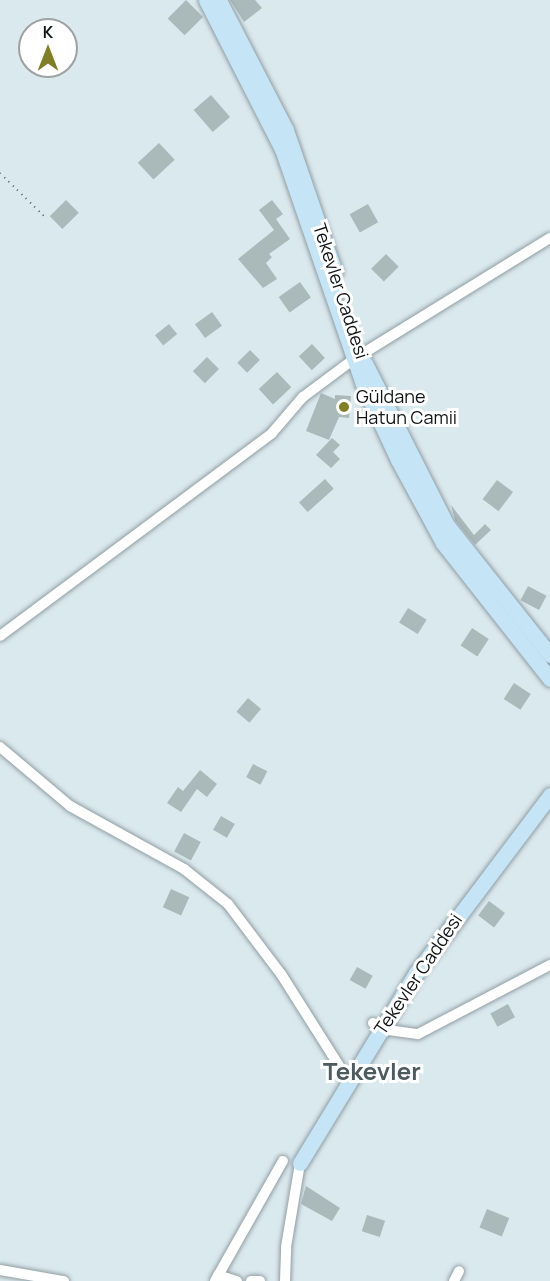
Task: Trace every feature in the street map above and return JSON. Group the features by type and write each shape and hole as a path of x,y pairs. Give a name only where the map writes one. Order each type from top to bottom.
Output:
{"street":[{"path":"206,0 282,149 358,356 371,404 443,543 550,679"},
{"name":"Tekevler Caddesi","path":"219,0 291,143 358,356 447,525 550,656"},
{"path":"0,636 272,434 303,397 358,356 550,238"},
{"path":"0,747 70,806 184,869 228,904 281,974 341,1069"},
{"name":"Tekevler Caddesi","path":"300,1163 377,1026 453,920 550,795"},
{"path":"377,1026 418,1034 550,964"},
{"path":"237,1281 216,1278 283,1161"},
{"path":"285,1281 286,1247 300,1163"},
{"path":"0,1270 64,1281"},
{"path":"251,1281 260,1281"}],"path":[{"path":"0,173 44,216"}],"building":[{"path":"186,0 203,17 185,35 168,18"},
{"path":"230,0 255,0 262,8 244,22"},
{"path":"211,95 230,117 213,132 194,110"},
{"path":"159,143 175,160 153,180 138,163"},
{"path":"66,200 79,213 62,229 50,216"},
{"path":"272,200 283,214 276,219 290,239 269,254 272,257 266,263 277,279 263,288 238,259 274,230 259,210"},
{"path":"368,204 378,222 360,233 350,214"},
{"path":"386,254 399,267 384,282 371,269"},
{"path":"300,282 311,298 290,312 279,297"},
{"path":"212,312 222,326 205,338 195,324"},
{"path":"169,324 177,334 163,345 155,335"},
{"path":"312,344 325,358 312,370 299,356"},
{"path":"250,350 260,360 247,373 237,363"},
{"path":"207,357 219,369 205,383 193,371"},
{"path":"277,372 291,387 273,404 259,389"},
{"path":"321,393 335,399 335,395 351,396 349,418 339,417 329,440 306,431"},
{"path":"332,438 340,445 333,452 340,459 331,468 316,455"},
{"path":"325,479 334,489 308,512 299,502"},
{"path":"497,480 513,492 499,511 483,499"},
{"path":"451,505 474,535 485,524 491,530 475,545 455,520"},
{"path":"528,586 547,596 539,610 520,600"},
{"path":"408,608 427,620 418,634 399,622"},
{"path":"472,628 489,639 477,657 461,646"},
{"path":"514,683 531,694 520,710 504,699"},
{"path":"248,698 261,709 249,723 236,712"},
{"path":"253,764 267,771 260,785 246,777"},
{"path":"200,770 217,784 207,797 197,789 181,812 167,803 178,787 183,791"},
{"path":"221,816 235,824 227,838 213,830"},
{"path":"184,833 201,842 191,860 174,852"},
{"path":"171,889 189,897 181,915 163,907"},
{"path":"489,901 505,913 494,927 478,915"},
{"path":"357,967 373,976 365,989 350,980"},
{"path":"508,1004 515,1017 497,1027 490,1013"},
{"path":"306,1186 340,1208 332,1221 301,1204"},
{"path":"487,1209 509,1218 502,1237 480,1228"},
{"path":"367,1215 385,1221 380,1237 362,1231"}],"place":[{"name":"Güldane Hatun Camii","path":"344,407"}],"district":[{"name":"Tekevler","path":"372,1071"}]}
